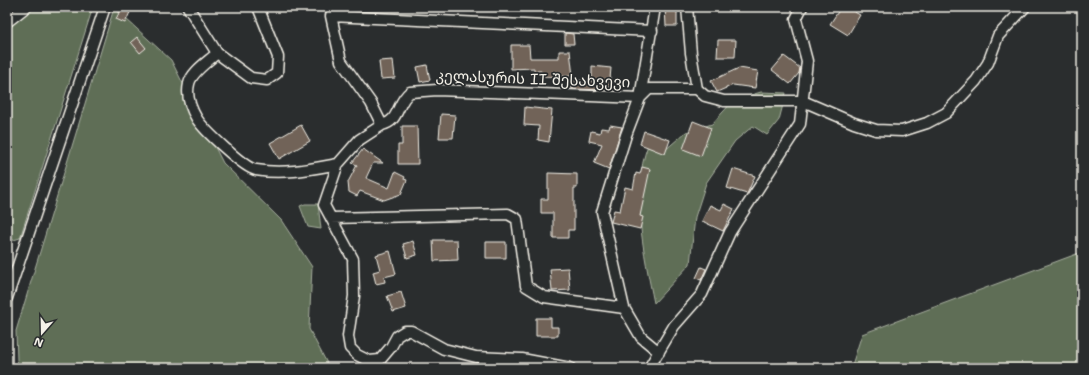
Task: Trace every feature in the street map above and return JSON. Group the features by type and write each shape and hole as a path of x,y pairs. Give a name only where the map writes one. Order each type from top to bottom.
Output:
{"street":[{"path":"7,22 26,7"},
{"path":"7,298 105,7"},
{"path":"188,7 217,53 251,78 267,80 277,73 278,57 258,7"},
{"path":"655,7 640,98 623,142 602,212 624,308 641,337 659,352"},
{"path":"687,7 696,89 705,96 724,100 804,101 854,123 876,130 902,131 927,123 946,113 976,81 988,63 998,36 1025,7"},
{"path":"649,368 674,326 704,290 730,232 800,124 804,101 807,61 796,20 802,7"},
{"path":"570,368 522,359 476,357 444,349 411,331 404,331 397,336 391,347 380,360 369,361 357,355 350,348 348,336 354,296 352,259 324,205 338,164 359,140 382,125 371,103 342,61 332,11 652,31"},
{"path":"217,53 194,74 188,83 188,101 197,119 228,151 254,170 281,173 338,164"},
{"name":"კელასურის II შესახვევი","path":"382,125 390,123 394,118 398,106 410,92 437,90 640,98 649,89 696,89"},
{"path":"331,218 508,214 517,219 526,286 544,297 624,308"}],"green space":[{"path":"7,7 93,7 20,238 7,242"},
{"path":"114,8 171,60 223,163 281,220 312,267 309,329 329,367 332,368 20,368 17,360 16,331"},
{"path":"761,92 786,93 779,120 767,135 753,126 735,141 706,183 695,217 690,264 654,303 640,224 639,203 640,183 648,145 664,151 686,132 712,124 734,100"},
{"path":"305,204 318,204 321,229 308,227 300,206"},
{"path":"1082,252 1082,368 830,368 852,365 862,334"}],"building":[{"path":"122,7 131,10 125,23 116,19"},
{"path":"665,7 677,7 677,26 666,26"},
{"path":"841,7 846,7 860,15 848,35 830,24"},
{"path":"565,33 573,34 574,44 565,44"},
{"path":"137,37 146,48 140,53 131,42"},
{"path":"718,40 736,40 735,57 717,57"},
{"path":"511,45 529,45 530,58 559,58 559,51 570,51 573,76 541,77 541,71 534,71 534,68 511,69"},
{"path":"784,56 800,68 799,73 790,84 772,70"},
{"path":"393,60 395,78 381,79 379,61"},
{"path":"427,65 430,80 420,82 417,67"},
{"path":"592,66 611,68 609,90 572,89 572,80 592,81"},
{"path":"739,68 758,71 755,88 733,85 717,92 711,81"},
{"path":"525,107 552,110 549,142 538,140 539,126 524,125"},
{"path":"441,114 455,115 453,138 439,138"},
{"path":"693,121 711,128 701,156 683,149"},
{"path":"301,125 310,141 279,159 270,143"},
{"path":"610,125 622,127 609,169 594,163 602,144 589,141 591,131 600,133 601,128 609,129"},
{"path":"402,126 417,126 418,164 398,164 398,145 402,145"},
{"path":"644,131 670,140 665,154 640,144"},
{"path":"363,149 383,163 373,163 366,178 389,188 395,172 405,177 404,179 407,180 401,194 384,200 360,191 357,196 349,192 348,182 357,165 352,163"},
{"path":"642,167 650,169 640,216 643,217 640,229 611,222 614,210 620,211 625,187 633,189 636,173 640,174"},
{"path":"733,169 755,176 747,194 727,188"},
{"path":"548,173 577,174 577,188 574,188 574,230 568,230 568,238 553,238 553,213 541,213 541,199 548,199"},
{"path":"724,204 734,209 723,231 702,221 710,205 721,210"},
{"path":"433,240 457,240 458,260 434,261"},
{"path":"413,241 417,255 407,258 403,244"},
{"path":"486,242 506,242 506,258 486,258"},
{"path":"390,251 396,274 384,277 385,282 376,284 373,272 380,270 376,255"},
{"path":"701,267 706,269 701,280 696,278"},
{"path":"568,268 570,290 552,291 550,269"},
{"path":"401,292 406,308 393,312 387,296"},
{"path":"536,318 551,318 551,327 558,327 558,336 536,336"}]}
